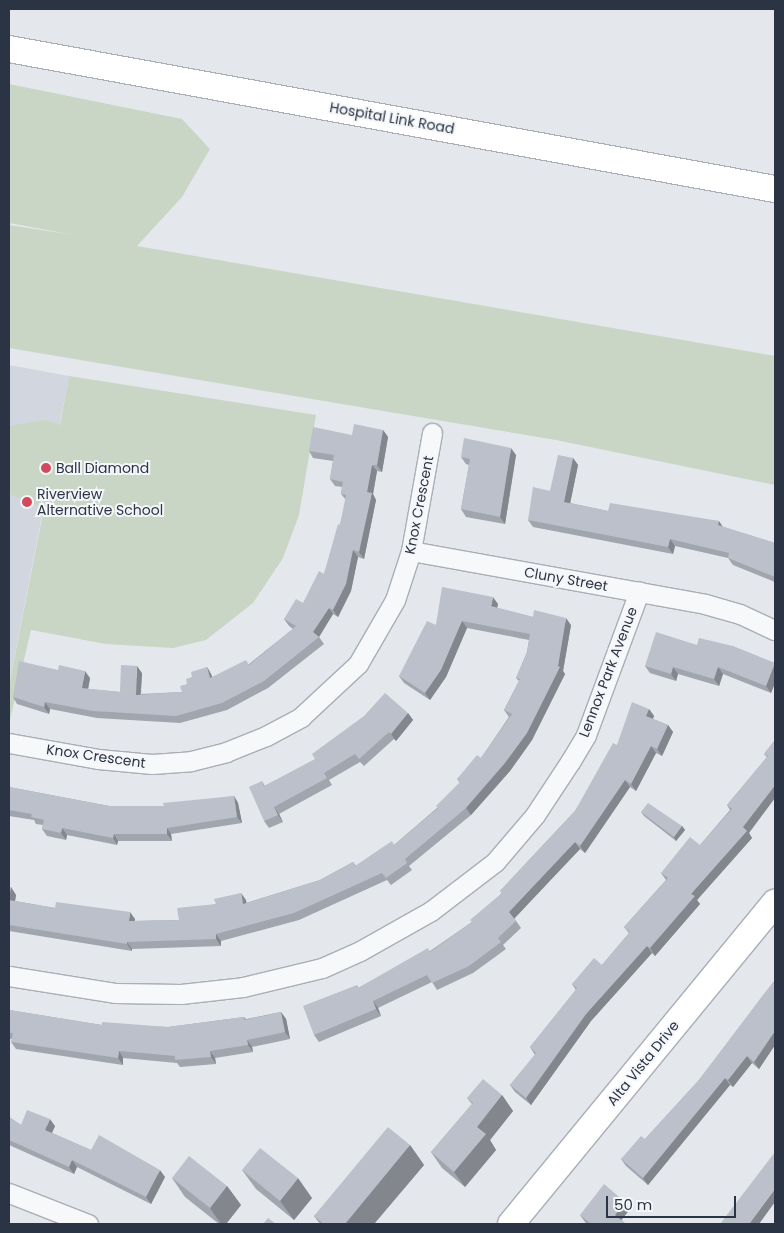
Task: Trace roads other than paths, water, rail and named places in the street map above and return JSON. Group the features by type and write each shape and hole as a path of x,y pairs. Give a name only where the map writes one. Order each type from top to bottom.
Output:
{"street":[{"name":"Hospital Link Road","path":"9,49 775,189"},
{"name":"Knox Crescent","path":"9,743 98,759 152,764 191,760 266,736 301,717 358,664 395,600 411,552 432,433"},
{"name":"Cluny Street","path":"411,552 713,607 775,630"},
{"name":"Lennox Park Avenue","path":"9,976 115,993 181,994 242,987 322,968 360,951 431,910 495,862 535,815 570,762 586,735 639,592"},
{"name":"Alta Vista Drive","path":"512,1224 775,903"},
{"path":"9,1193 84,1223"}],"place":[{"name":"Ball Diamond","path":"46,468"},
{"name":"Riverview Alternative School","path":"27,502"}]}
